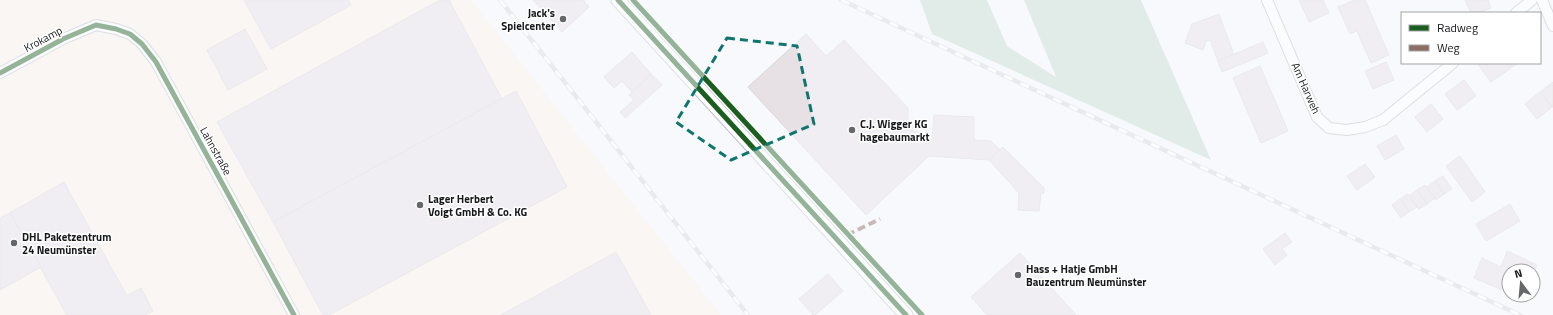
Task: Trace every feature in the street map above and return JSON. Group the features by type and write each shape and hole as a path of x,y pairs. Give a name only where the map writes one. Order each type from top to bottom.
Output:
{"street":[{"path":"618,0 906,315"},
{"name":"Am Harweh","path":"1267,0 1317,117 1329,128 1353,129 1365,127 1383,120 1452,64"},
{"path":"1517,12 1532,0"},
{"path":"1542,0 1553,26"},
{"name":"Krokamp","path":"0,73 63,39 96,25"},
{"name":"Lahnstraße","path":"96,25 116,29 130,34 142,44 156,62 294,315"}],"highlighted area":[{"path":"727,38 797,46 814,124 731,160 676,122"}],"shaded area":[{"path":"0,0 471,0 721,315 0,315"}],"green space":[{"path":"920,0 987,0 1007,46 1056,77 1024,0 1141,0 1211,160 932,34"}],"building":[{"path":"244,0 348,0 351,5 271,49"},
{"path":"440,0 449,0 502,99 273,222 217,122"},
{"name":"Jack's Spielcenter","path":"533,0 583,0 589,7 562,32"},
{"path":"1299,0 1323,0 1329,13 1309,22"},
{"path":"1355,0 1365,0 1389,55 1371,63 1357,31 1350,34 1338,7"},
{"path":"1465,0 1488,0 1491,8 1481,12 1471,12"},
{"path":"1219,14 1234,55 1218,61 1210,40 1206,41 1203,50 1185,43 1192,24"},
{"path":"245,29 267,69 228,90 207,50"},
{"name":"C.J. Wigger KG hagebaumarkt","path":"806,34 826,56 844,40 908,108 908,120 929,144 932,140 934,115 974,117 974,140 991,141 1000,150 989,160 929,156 866,215 748,87"},
{"path":"1263,42 1268,53 1222,72 1218,61"},
{"path":"632,52 651,74 632,92 622,81 614,88 604,77"},
{"path":"1386,62 1394,80 1373,89 1365,71"},
{"path":"1478,64 1517,64 1491,82"},
{"path":"1260,66 1288,131 1261,143 1233,78"},
{"path":"651,74 662,85 625,118 620,112 634,100 629,95"},
{"path":"1464,80 1476,96 1457,110 1445,94"},
{"path":"1553,82 1553,107 1552,107 1540,92"},
{"name":"Lager Herbert Voigt GmbH & Co. KG","path":"516,91 567,187 329,315 323,315 273,222"},
{"path":"1540,92 1552,107 1537,119 1525,104"},
{"path":"1431,104 1443,119 1427,132 1415,117"},
{"path":"1396,135 1404,149 1385,160 1377,146"},
{"path":"1003,147 1044,188 1044,193 1041,193 1039,211 1018,210 1019,193 989,160"},
{"path":"1460,156 1485,192 1472,202 1446,166"},
{"path":"1365,164 1375,177 1357,190 1347,176"},
{"path":"1443,176 1452,189 1444,194 1435,181"},
{"path":"1435,181 1444,194 1436,200 1427,187"},
{"path":"64,182 127,296 141,288 153,311 145,315 67,315 10,213"},
{"path":"1425,185 1435,198 1427,204 1417,190"},
{"path":"1417,190 1427,204 1419,209 1409,196"},
{"path":"1408,194 1417,207 1409,212 1400,199"},
{"path":"1400,199 1409,212 1401,218 1392,205"},
{"path":"1510,204 1520,221 1486,241 1476,224"},
{"name":"DHL Paketzentrum 24 Neumünster","path":"10,213 41,267 0,290 0,218"},
{"path":"1285,233 1292,242 1282,249 1287,255 1275,265 1263,249"},
{"path":"1507,251 1533,263 1502,263"},
{"path":"616,252 651,315 501,315"},
{"name":"Hass + Hatje GmbH Bauzentrum Neumünster","path":"1020,253 1076,315 987,315 971,297"},
{"path":"1482,258 1501,267 1501,290 1474,278"},
{"path":"828,274 843,291 815,315 813,315 799,299"}],"railway":[{"path":"500,0 748,315"},
{"path":"841,0 1520,315"}],"marked path":[{"path":"847,235 880,219"}],"cycle path":[{"path":"618,0 906,315"},
{"path":"633,0 922,315"},
{"path":"0,73 63,39 96,25 116,29 130,34 142,44 156,62 294,315"}],"place":[{"name":"Jack's Spielcenter","path":"563,19"},
{"name":"C.J. Wigger KG hagebaumarkt","path":"852,130"},
{"name":"Lager Herbert Voigt GmbH & Co. KG","path":"420,205"},
{"name":"DHL Paketzentrum 24 Neumünster","path":"14,243"},
{"name":"Hass + Hatje GmbH Bauzentrum Neumünster","path":"1018,275"}]}
